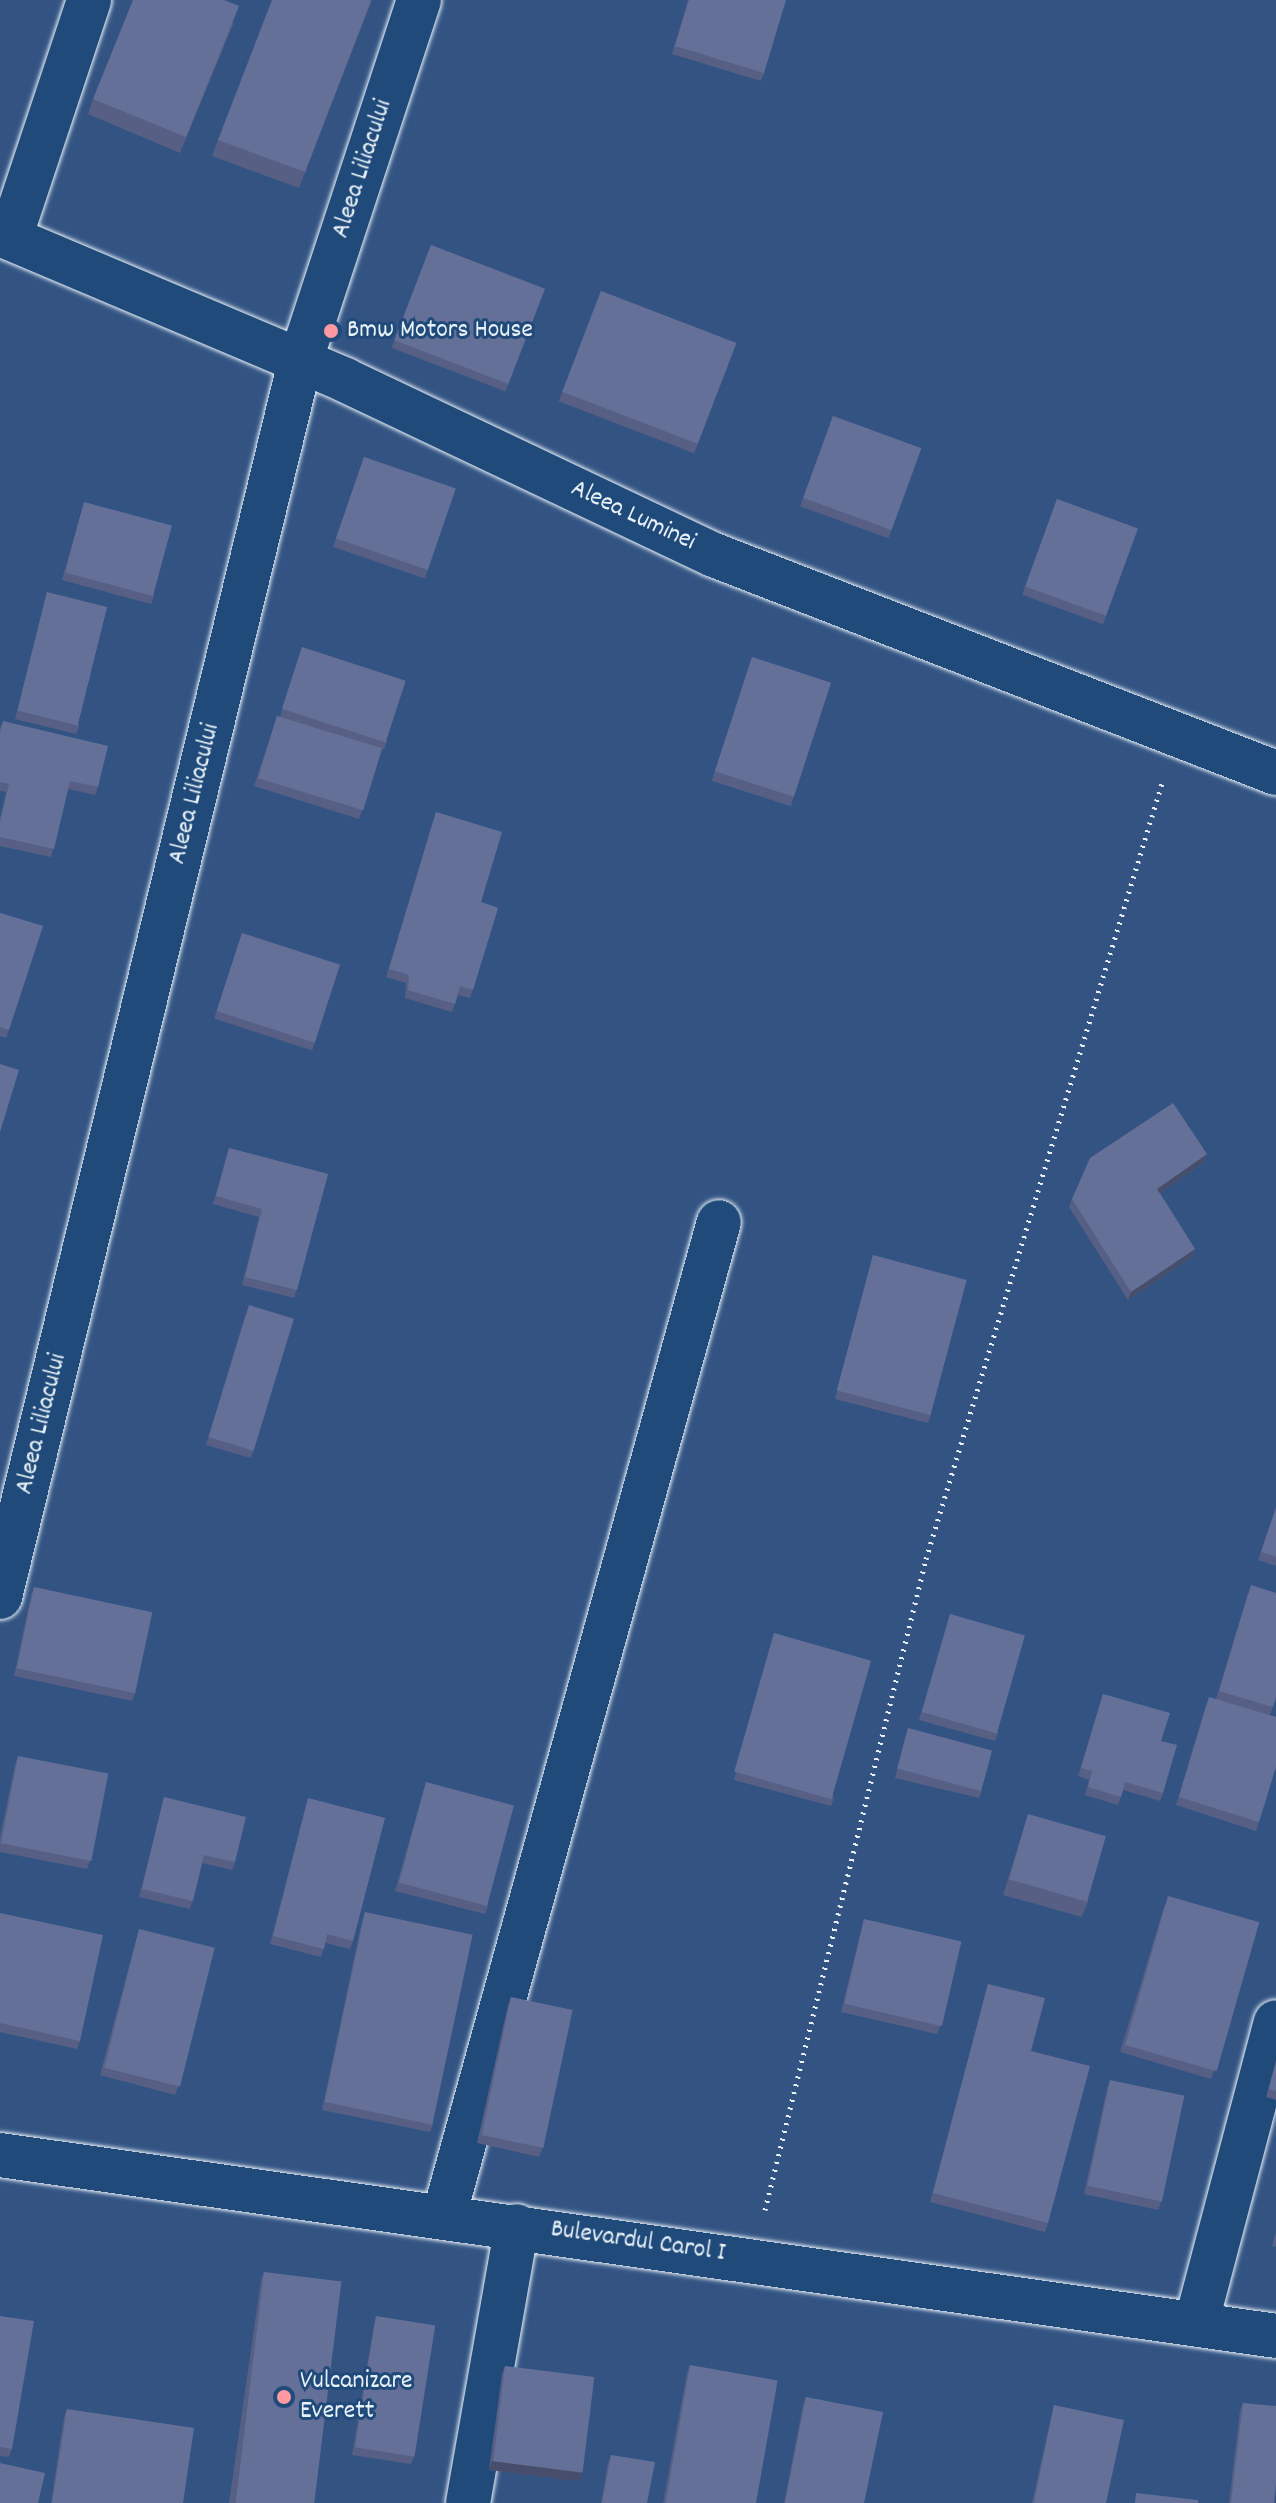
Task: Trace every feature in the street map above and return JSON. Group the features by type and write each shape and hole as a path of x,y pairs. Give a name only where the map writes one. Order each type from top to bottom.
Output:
{"street":[{"path":"5,236 89,0"},
{"name":"Aleea Liliacului","path":"0,1597 300,362 419,0"},
{"name":"Aleea Luminei","path":"5,236 300,362 714,555 1276,773"},
{"path":"444,2216 719,1222"},
{"path":"1196,2324 1276,2022"},
{"name":"Bulevardul Carol I","path":"0,2155 754,2258 1276,2336"},
{"path":"468,2503 517,2226"}],"path":[{"path":"754,2258 926,1559 1176,736"}],"building":[{"path":"133,0 224,0 239,6 186,137 93,99"},
{"path":"272,0 371,0 305,172 218,140"},
{"path":"689,0 786,0 764,73 675,46"},
{"path":"431,245 545,289 508,384 394,340"},
{"path":"601,291 736,343 698,444 562,392"},
{"path":"833,416 921,448 892,530 803,498"},
{"path":"364,457 456,489 428,570 336,538"},
{"path":"1057,499 1138,528 1106,616 1025,586"},
{"path":"84,502 172,526 153,596 65,573"},
{"path":"47,592 107,607 78,725 17,710"},
{"path":"302,647 406,681 386,743 282,709"},
{"path":"752,657 831,683 794,797 715,771"},
{"path":"277,716 382,748 363,810 258,778"},
{"path":"3,721 108,746 98,787 70,781 54,849 0,837 0,822 9,784 0,782 0,733"},
{"path":"436,812 502,832 481,902 498,908 473,990 460,986 455,1004 408,990 409,975 389,969"},
{"path":"0,913 43,926 9,1030 0,1027"},
{"path":"242,933 340,965 315,1043 217,1011"},
{"path":"0,1064 19,1070 0,1132"},
{"path":"1173,1103 1207,1154 1157,1189 1195,1249 1131,1292 1072,1199 1090,1158"},
{"path":"229,1148 328,1174 297,1290 245,1277 262,1209 216,1196"},
{"path":"873,1255 967,1280 930,1415 837,1390"},
{"path":"249,1305 294,1319 254,1451 209,1437"},
{"path":"1276,1508 1276,1557 1261,1552"},
{"path":"1251,1585 1276,1593 1276,1697 1273,1707 1219,1691"},
{"path":"34,1587 152,1612 135,1693 17,1668"},
{"path":"950,1614 1025,1635 997,1734 922,1712"},
{"path":"774,1633 871,1661 831,1799 734,1771"},
{"path":"1103,1694 1170,1713 1161,1741 1177,1745 1163,1793 1125,1782 1121,1797 1088,1787 1092,1771 1081,1768"},
{"path":"1209,1697 1276,1717 1276,1767 1259,1822 1179,1797"},
{"path":"908,1728 992,1751 981,1791 897,1769"},
{"path":"18,1756 108,1774 91,1861 1,1843"},
{"path":"426,1782 514,1806 487,1906 399,1882"},
{"path":"164,1797 246,1817 235,1862 204,1855 193,1901 142,1889"},
{"path":"308,1798 385,1818 353,1941 327,1934 324,1949 273,1936"},
{"path":"1028,1814 1106,1836 1087,1902 1009,1879"},
{"path":"1168,1896 1259,1922 1217,2071 1125,2045"},
{"path":"365,1912 473,1935 432,2125 325,2102"},
{"path":"0,1913 103,1935 80,2041 0,2023"},
{"path":"864,1919 961,1941 942,2026 844,2004"},
{"path":"139,1929 215,1948 180,2087 104,2068"},
{"path":"988,1984 1045,1998 1031,2051 1090,2066 1048,2223 933,2193"},
{"path":"511,1997 573,2010 543,2148 482,2135"},
{"path":"1276,2063 1276,2091 1269,2089"},
{"path":"1110,2080 1184,2096 1162,2201 1088,2186"},
{"name":"Vulcanizare Everett","path":"264,2272 341,2282 314,2503 236,2503"},
{"path":"0,2316 34,2321 12,2449 0,2447"},
{"path":"376,2316 435,2325 414,2457 355,2447"},
{"path":"690,2365 778,2380 756,2503 666,2503"},
{"path":"505,2366 594,2377 583,2472 493,2461"},
{"path":"806,2397 883,2412 864,2503 785,2503"},
{"path":"1243,2403 1276,2406 1274,2503 1231,2503"},
{"path":"1054,2405 1124,2420 1106,2503 1034,2503"},
{"path":"67,2409 194,2428 183,2503 52,2503"},
{"path":"611,2455 655,2462 647,2503 602,2503"},
{"path":"0,2463 45,2473 38,2503 0,2503"},
{"path":"1136,2493 1198,2500 1198,2503 1135,2503"}],"place":[{"name":"Bmw Motors House","path":"331,331"},
{"name":"Vulcanizare Everett","path":"284,2397"}]}
